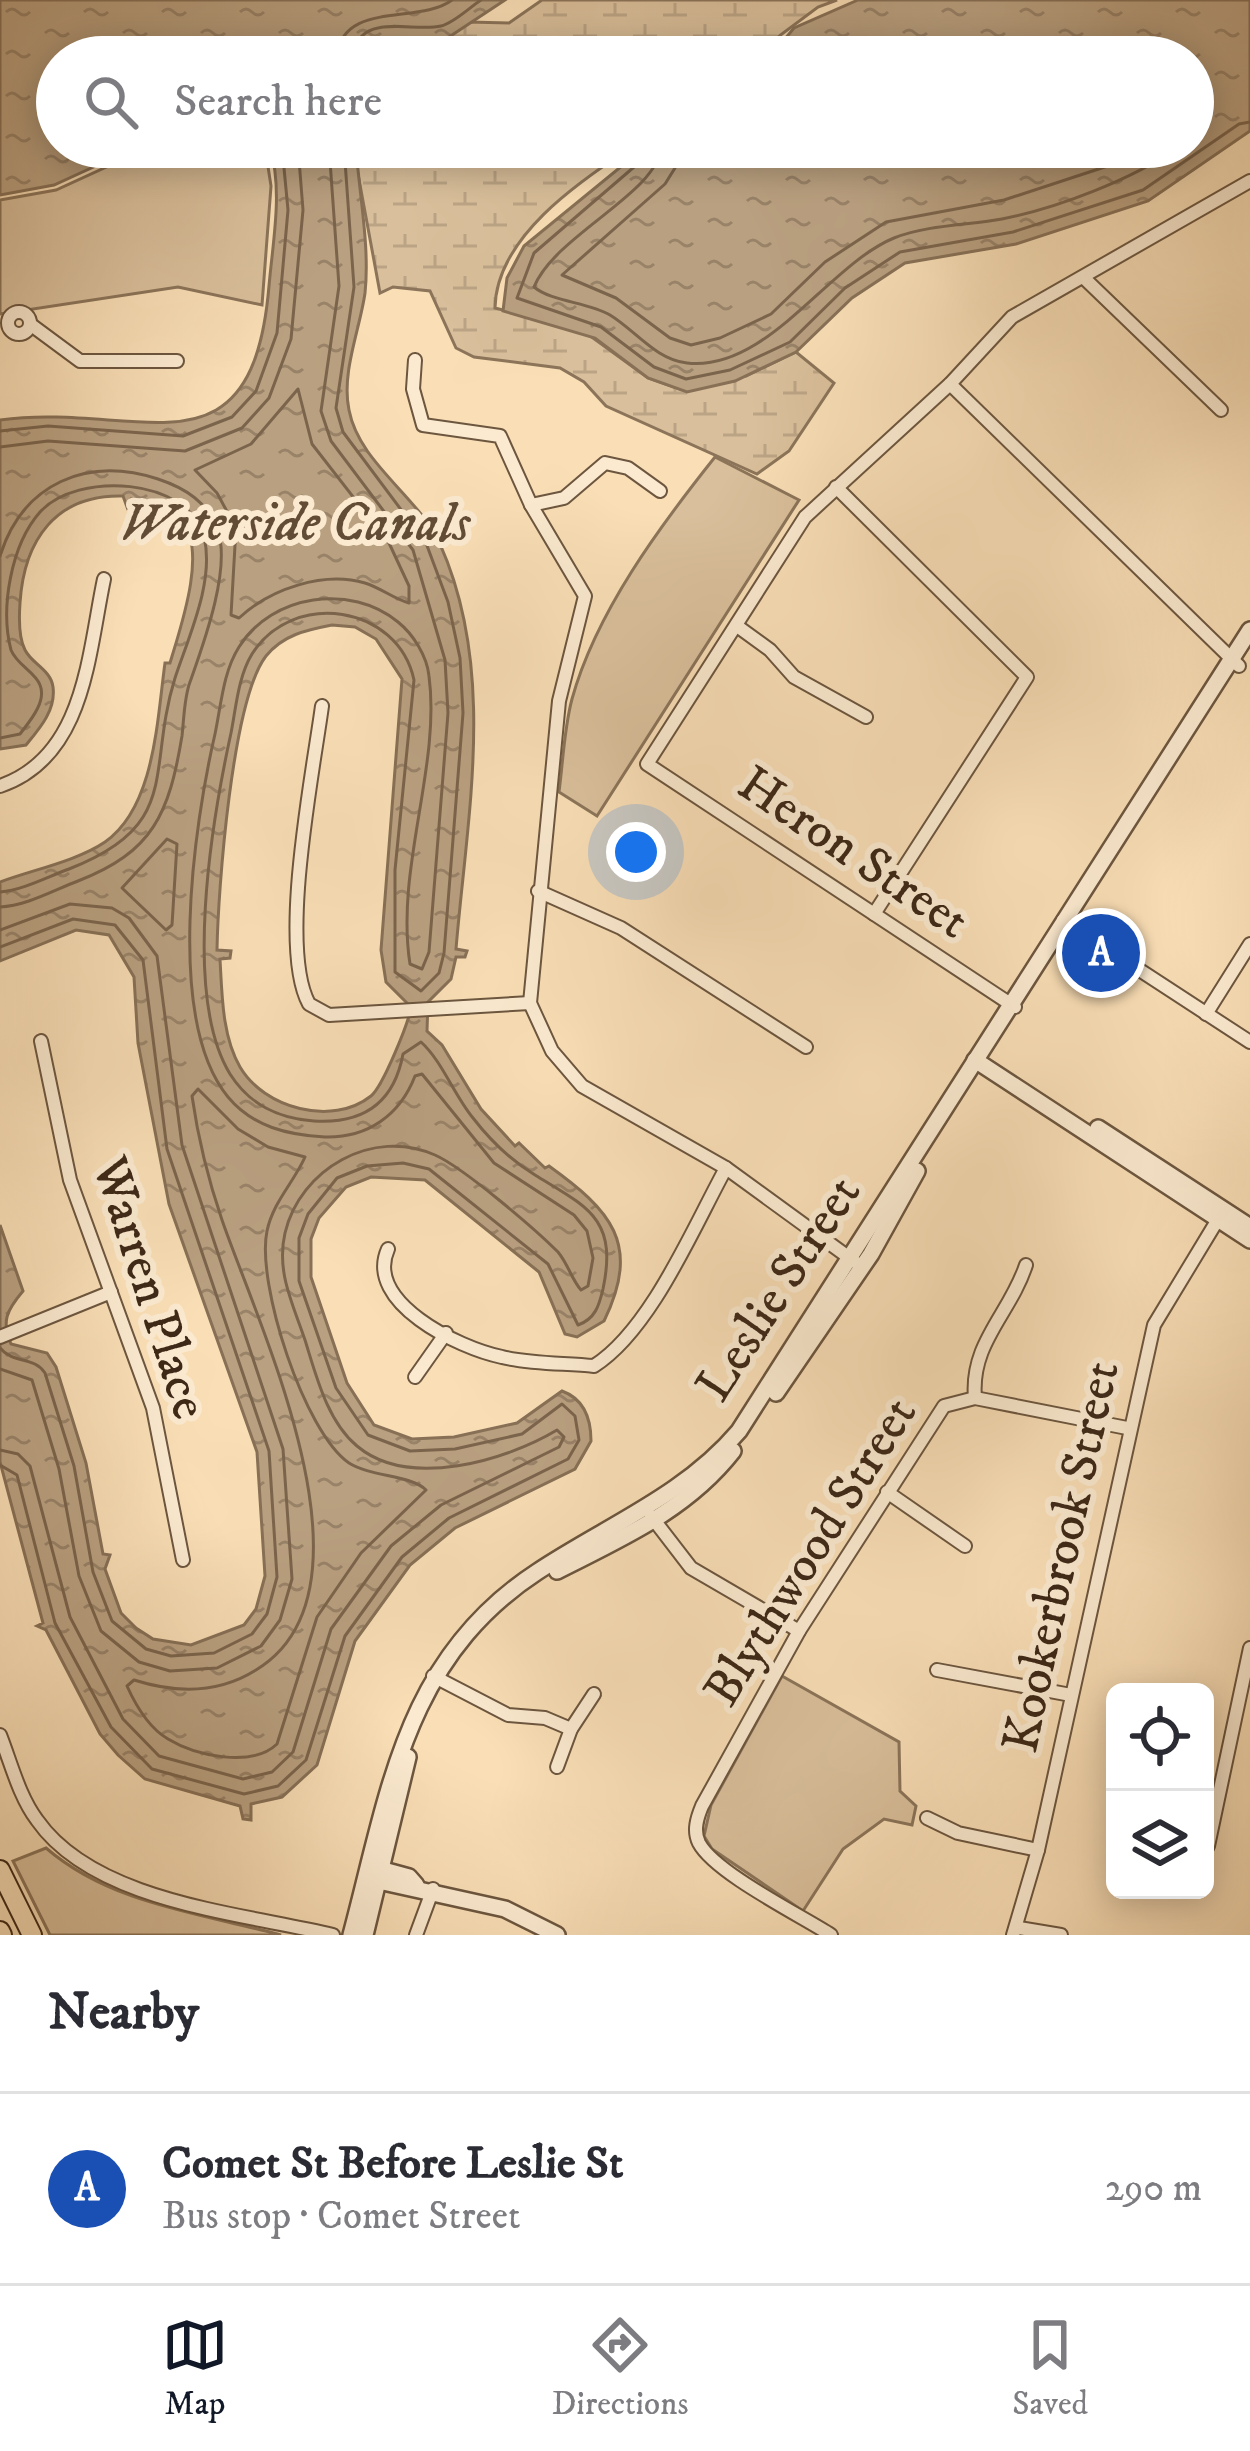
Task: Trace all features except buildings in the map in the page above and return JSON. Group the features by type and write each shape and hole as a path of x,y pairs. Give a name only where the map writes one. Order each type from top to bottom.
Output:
{"highway":[{"path":"0,1870 32,1935"}],"street":[{"path":"866,717 794,677 770,650 737,626 805,517 950,384 1012,317 1247,188"},
{"path":"1083,277 1221,410"},
{"path":"4,326 19,334 30,325 80,361 177,361"},
{"path":"415,359 413,389 423,425 500,436"},
{"path":"950,384 1235,663"},
{"path":"500,436 513,423"},
{"path":"500,436 531,505 585,596 559,700 530,1003 553,1051 581,1086 726,1168 859,1260"},
{"path":"531,505 564,498 605,463 628,468 660,491"},
{"path":"836,487 1027,677 874,914"},
{"path":"0,786 30,774 62,742 73,717 104,579"},
{"name":"Heron Street","path":"737,626 647,764 1012,1005"},
{"name":"Leslie Street","path":"364,1935 375,1874 412,1742 436,1677 493,1614 541,1579 716,1475 859,1260 1012,1005 1235,663 1250,631"},
{"name":"Leslie Street","path":"1235,663 1250,648"},
{"path":"322,706 302,853 298,939 305,997 329,1016 459,1012 530,1003"},
{"path":"538,891 621,928 806,1046"},
{"path":"1066,922 1250,1042"},
{"path":"1206,1014 1250,944"},
{"name":"Warren Place","path":"41,1041 70,1180 153,1408 184,1560"},
{"path":"980,1058 1221,1214 1250,1227"},
{"path":"388,1249 382,1274 392,1296 446,1333 505,1358 594,1366 622,1343 667,1276 726,1168"},
{"path":"1221,1214 1250,1240"},
{"name":"Kookerbrook Street","path":"1016,1931 1154,1325 1221,1214"},
{"path":"975,1397 972,1373 979,1349 1018,1289 1026,1265"},
{"path":"0,1337 111,1292"},
{"path":"415,1377 446,1333"},
{"name":"Blythwood Street","path":"831,1935 717,1862 697,1841 701,1806 799,1631 944,1406 975,1397 1127,1428"},
{"path":"887,1492 965,1546"},
{"path":"650,1514 691,1568 799,1631"},
{"path":"1214,1820 1250,1648"},
{"path":"937,1670 1072,1695"},
{"path":"436,1677 508,1715 545,1718 571,1729"},
{"path":"557,1767 571,1729 594,1694"},
{"path":"0,1735 35,1818 82,1863 114,1879 302,1934 333,1935"},
{"path":"927,1818 958,1833 1038,1850"},
{"path":"375,1874 405,1888 424,1887 522,1915 557,1935"},
{"name":"Leslie Street","path":"351,1935 375,1874"},
{"path":"416,1935 424,1887"},
{"path":"1016,1931 1061,1935"}],"green space":[{"path":"542,0 837,0 818,7 779,36 416,36 468,22 509,23"},
{"path":"104,168 268,168 262,305 178,287 0,314 0,200 56,190"},
{"path":"357,168 601,168 565,195 525,236 499,282 495,308 582,330 648,378 674,387 746,376 796,352 834,383 789,451 757,474 606,406 584,382 560,368 474,357 456,348 430,291 393,287 380,293"},
{"path":"715,457 799,500 597,816 559,792 572,699 613,602"},
{"path":"782,1676 899,1742 900,1791 916,1806 912,1825 884,1819 843,1849 803,1911 712,1849 704,1836 711,1805"},
{"path":"46,1848 71,1867 128,1894 281,1935 50,1935 13,1861"}],"water":[{"path":"0,0 505,0 451,36 36,36 36,168 91,168 54,185 0,195"},
{"path":"858,0 1250,0 1250,131 1214,156 1214,36 787,36 794,28"},
{"name":"Waterside Canals","path":"274,168 358,168 366,275 349,366 349,410 364,447 418,510 440,544 458,592 468,642 473,693 471,796 456,949 467,951 465,957 456,957 451,979 428,1002 427,1031 442,1045 481,1109 515,1146 519,1143 545,1168 549,1166 570,1182 603,1214 614,1231 620,1270 604,1321 577,1337 565,1334 539,1272 425,1180 371,1177 346,1187 319,1218 311,1239 311,1277 347,1383 374,1425 412,1439 454,1437 517,1423 562,1391 585,1411 591,1441 575,1469 455,1528 410,1565 355,1641 317,1765 282,1797 251,1804 251,1820 243,1819 240,1806 145,1779 100,1734 46,1630 37,1626 43,1623 0,1462 0,1225 23,1291 7,1316 8,1336 11,1344 47,1353 56,1367 86,1463 103,1554 110,1555 105,1569 121,1613 153,1639 191,1645 244,1625 256,1609 265,1576 257,1452 169,1204 138,1043 134,977 109,935 76,930 0,961 0,882 68,860 105,842 122,827 144,785 165,663 170,663 189,592 190,536 172,514 131,499 127,507 123,496 79,503 48,525 28,559 19,621 25,650 52,681 52,703 26,745 0,749 0,420 180,421 213,412 239,389 258,349 269,286","holes":["332,625 355,627 376,639 402,679 381,950 386,982 411,1007 395,1053 371,1096 355,1105 319,1111 265,1093 240,1067 230,1042 220,959 230,958 231,951 217,950 229,797 244,712 266,656 287,638"]},
{"path":"619,168 1196,168 1148,201 1016,244 905,263 852,298 796,352 735,381 687,392 648,378 595,338 503,311 507,278 524,246"}],"place":[{"name":"Comet St Before Leslie St","path":"1101,953"}]}
